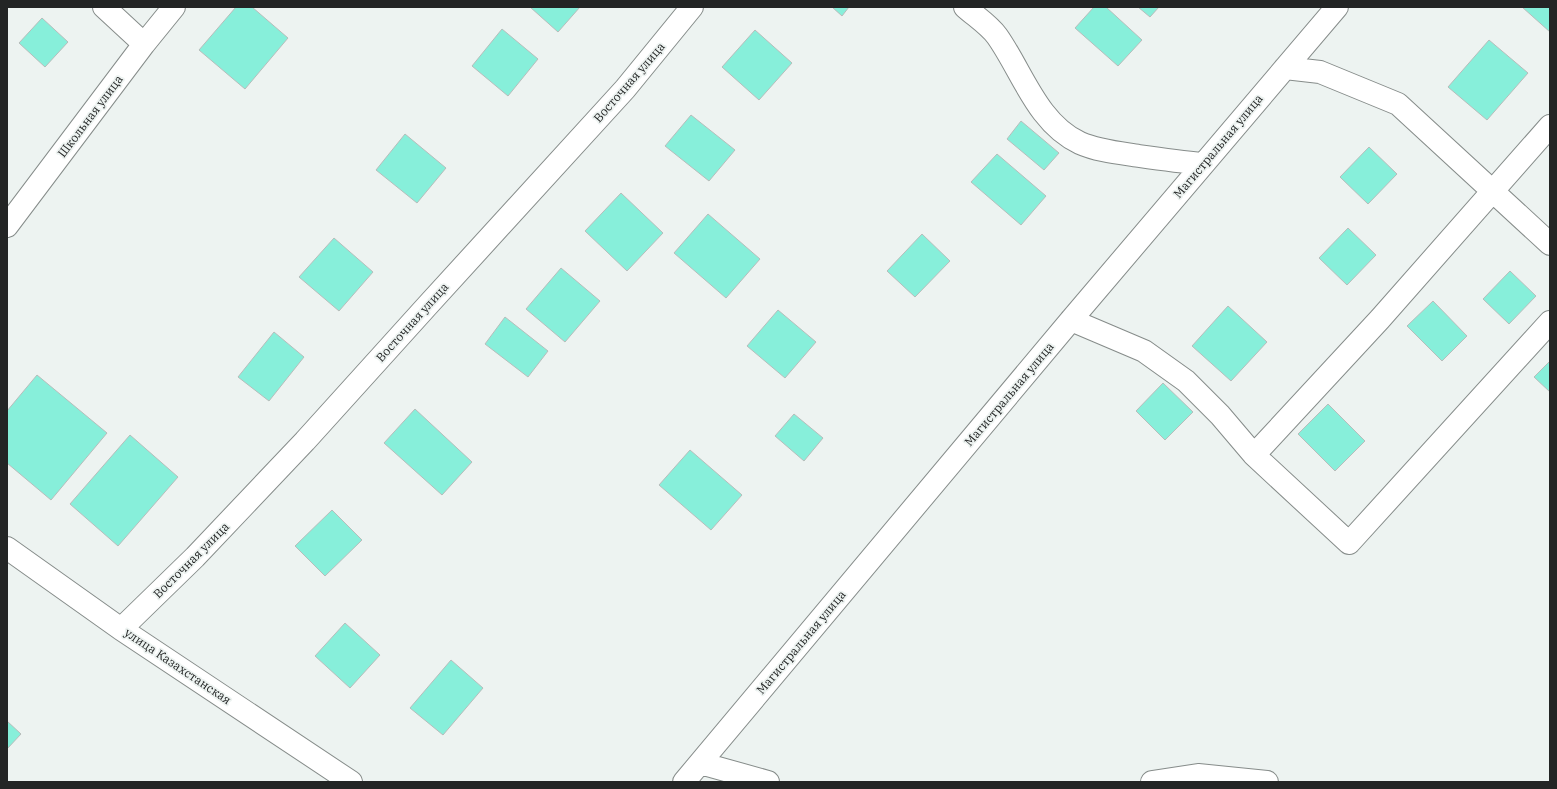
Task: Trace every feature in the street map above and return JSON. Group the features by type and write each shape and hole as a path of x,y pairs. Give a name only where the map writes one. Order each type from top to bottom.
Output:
{"street":[{"path":"104,7 144,44"},
{"name":"Школьная улица","path":"7,226 144,44 174,7"},
{"name":"Восточная улица","path":"121,629 195,557 305,441 625,89 692,7"},
{"path":"965,7 996,34 1007,50 1038,104 1049,118 1062,131 1080,143 1120,153 1203,164"},
{"name":"Магистральная улица","path":"684,782 1071,320 1337,7"},
{"path":"1285,68 1320,72 1398,104 1550,244"},
{"path":"1254,455 1380,319 1550,126"},
{"path":"1071,320 1144,351 1186,381 1220,415 1254,455 1348,543 1550,322"},
{"name":"улица Казахстанская","path":"7,548 121,629 350,782"},
{"path":"700,762 768,782"},
{"path":"1152,782 1198,776 1268,782"}],"building":[{"path":"236,7 252,7 288,38 245,89 199,50"},
{"path":"530,7 580,7 558,32"},
{"path":"832,7 849,7 842,16"},
{"path":"1094,7 1106,7 1142,40 1118,66 1075,28"},
{"path":"1138,7 1159,7 1150,17"},
{"path":"1522,7 1550,7 1550,32"},
{"path":"42,18 68,42 45,67 19,43"},
{"path":"502,29 538,59 508,96 472,66"},
{"path":"755,30 792,63 759,100 722,67"},
{"path":"1489,40 1528,73 1487,120 1448,87"},
{"path":"691,115 735,150 709,181 665,146"},
{"path":"1021,121 1059,153 1044,170 1007,139"},
{"path":"405,134 446,168 417,203 376,170"},
{"path":"1369,147 1397,174 1368,204 1340,177"},
{"path":"997,154 1046,196 1021,225 971,182"},
{"path":"621,193 663,233 627,271 585,231"},
{"path":"708,214 760,259 726,298 674,253"},
{"path":"1348,228 1376,255 1347,285 1319,258"},
{"path":"922,234 950,261 915,297 887,271"},
{"path":"334,238 373,272 339,311 299,277"},
{"path":"561,268 600,301 565,342 526,309"},
{"path":"1510,271 1536,296 1509,324 1483,299"},
{"path":"1433,301 1467,336 1442,361 1407,326"},
{"path":"1228,306 1267,342 1231,381 1192,346"},
{"path":"778,310 816,342 785,378 747,346"},
{"path":"505,317 548,351 528,377 485,344"},
{"path":"274,332 304,357 269,401 238,377"},
{"path":"1550,361 1550,392 1534,377"},
{"path":"37,375 107,433 51,500 7,463 7,411"},
{"path":"1163,383 1193,412 1165,440 1136,411"},
{"path":"1328,404 1365,441 1335,471 1298,434"},
{"path":"415,409 472,462 442,495 384,443"},
{"path":"794,414 823,438 804,461 775,436"},
{"path":"130,435 178,477 118,546 70,504"},
{"path":"690,450 742,495 711,530 659,485"},
{"path":"332,510 362,540 325,576 295,546"},
{"path":"345,623 380,655 350,688 315,656"},
{"path":"451,660 483,688 443,735 410,708"},
{"path":"7,721 21,734 7,749"}]}
